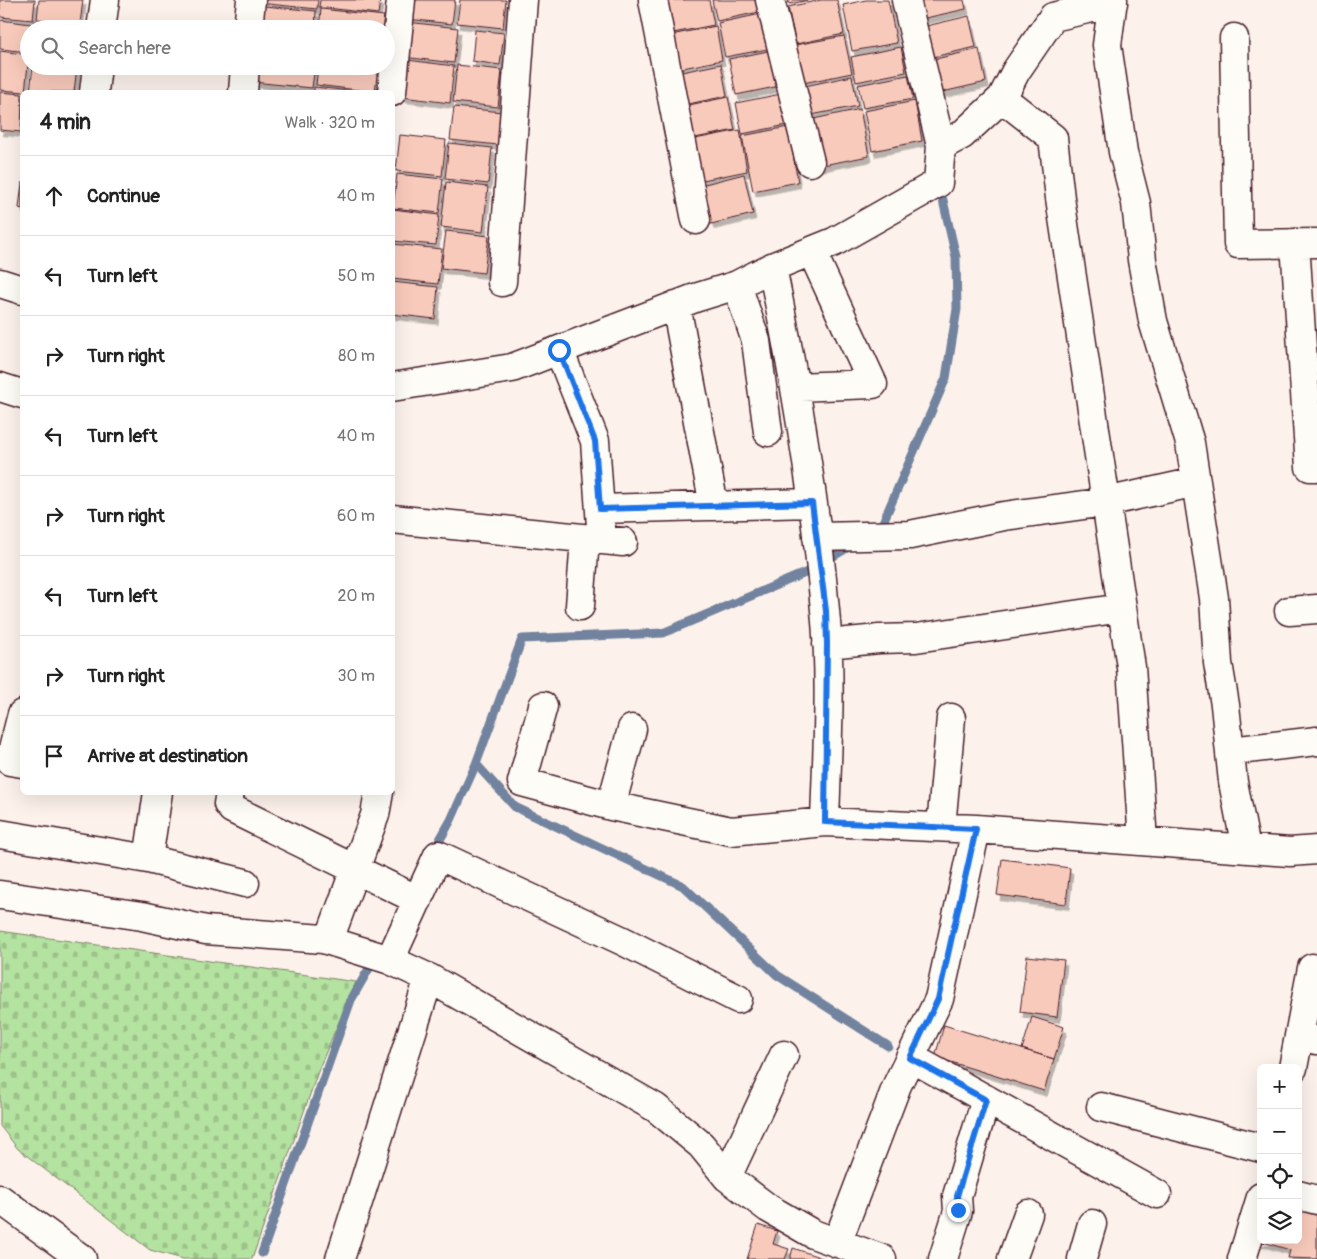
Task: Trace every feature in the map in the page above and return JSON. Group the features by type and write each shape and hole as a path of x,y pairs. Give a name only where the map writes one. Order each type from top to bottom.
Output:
{"street":[{"path":"102,20 104,0"},
{"path":"249,20 251,0"},
{"path":"395,61 401,0"},
{"path":"502,282 523,0"},
{"path":"653,0 696,220"},
{"path":"770,0 810,162"},
{"path":"395,387 512,368 676,305 737,284 772,267 812,252 938,183 941,146 906,0"},
{"path":"941,146 962,135 1002,98 1016,71 1053,17 1113,1 1107,45 1123,152 1136,203 1153,321 1190,444 1214,598 1218,663 1233,782 1246,848"},
{"path":"1234,38 1238,244 1306,243 1310,467 1317,467"},
{"path":"94,90 96,75"},
{"path":"243,90 244,75"},
{"path":"392,90 394,75"},
{"path":"1002,98 1053,138 1131,667 1143,841"},
{"path":"795,387 872,384 812,252"},
{"path":"772,267 795,387 826,611 825,822"},
{"path":"0,282 20,289"},
{"path":"737,284 756,341 768,432"},
{"path":"676,305 714,506"},
{"path":"559,350 595,441 603,540 580,606"},
{"path":"0,387 20,393"},
{"path":"817,540 910,535 1004,516 1106,502 1196,482"},
{"path":"600,509 812,503"},
{"path":"395,519 603,540"},
{"path":"827,644 916,638 1122,608"},
{"path":"1290,611 1317,608"},
{"path":"543,706 522,782 611,806 731,831 825,822 976,829 1290,852 1317,850"},
{"path":"941,827 951,718"},
{"path":"11,761 20,723"},
{"path":"611,806 632,729"},
{"path":"1230,750 1317,741"},
{"path":"148,859 158,795"},
{"path":"224,795 232,809 418,900"},
{"path":"329,940 356,868 374,815 378,795"},
{"path":"837,1243 897,1085 938,999 976,829"},
{"path":"0,834 148,859 245,883"},
{"path":"380,957 418,900 438,855 623,941 738,998"},
{"path":"0,895 142,916 206,930 329,940 380,957 429,978 656,1108 700,1145 727,1177 768,1208 813,1234 882,1259"},
{"path":"1295,1064 1308,1038 1312,968"},
{"path":"340,1259 429,978"},
{"path":"727,1177 784,1054"},
{"path":"910,1058 1157,1194"},
{"path":"943,1259 958,1210 957,1196 986,1100"},
{"path":"1101,1107 1257,1147"},
{"path":"1302,1196 1317,1200"},
{"path":"0,1199 82,1259"},
{"path":"1242,1259 1261,1199"},
{"path":"1012,1259 1028,1214"},
{"path":"1082,1259 1092,1224"}],"green space":[{"path":"0,931 356,982 320,1066 252,1259 183,1259 150,1250 18,1149 0,1126"}],"building":[{"path":"0,0 35,0 33,20 0,17"},
{"path":"39,0 83,0 80,20 37,19"},
{"path":"259,0 318,0 317,9 259,3"},
{"path":"320,0 380,0 378,14 319,7"},
{"path":"409,0 455,0 452,24 407,19"},
{"path":"460,0 506,0 503,28 457,23"},
{"path":"662,0 709,0 714,25 668,34"},
{"path":"712,0 757,0 759,12 717,21"},
{"path":"788,0 810,0 789,4"},
{"path":"821,0 837,0 844,34 796,44 788,7"},
{"path":"866,0 888,0 897,43 852,51 843,5"},
{"path":"916,0 964,0 966,9 921,19"},
{"path":"254,5 316,11 316,20 252,20"},
{"path":"321,9 384,16 383,20 320,20"},
{"path":"766,13 773,48 725,57 718,23"},
{"path":"969,16 976,47 929,58 922,27"},
{"path":"0,20 20,23 20,51 0,49"},
{"path":"407,22 458,28 454,63 403,57"},
{"path":"716,26 722,60 678,69 671,35"},
{"path":"475,30 504,33 500,65 472,61"},
{"path":"844,36 852,73 803,83 795,45"},
{"path":"901,47 906,72 856,82 851,57"},
{"path":"979,49 986,82 938,93 931,60"},
{"path":"773,50 780,86 736,95 729,59"},
{"path":"0,51 20,54 20,75 27,75 25,90 20,90 20,92 0,90"},
{"path":"407,60 454,66 450,103 402,97"},
{"path":"721,64 727,96 683,105 677,73"},
{"path":"457,65 502,70 498,107 453,102"},
{"path":"32,75 76,75 74,90 30,90"},
{"path":"253,75 314,75 312,88 253,82"},
{"path":"317,75 377,75 375,90 316,85"},
{"path":"908,75 913,99 863,108 858,85"},
{"path":"852,76 858,106 811,115 805,86"},
{"path":"314,87 342,90 314,90"},
{"path":"0,92 20,94 20,132 0,130"},
{"path":"781,94 787,125 742,134 736,103"},
{"path":"728,97 735,130 690,139 684,106"},
{"path":"915,101 922,141 872,151 864,111"},
{"path":"454,107 502,112 498,145 450,140"},
{"path":"860,109 869,156 818,166 809,120"},
{"path":"788,127 798,182 753,191 742,136"},
{"path":"740,130 747,171 698,181 690,140"},
{"path":"400,135 446,140 442,176 396,171"},
{"path":"449,143 492,148 488,184 445,179"},
{"path":"397,174 443,179 439,213 395,208"},
{"path":"744,174 753,214 711,224 701,185"},
{"path":"446,182 488,187 483,232 441,227"},
{"path":"395,209 439,215 436,245 395,241"},
{"path":"446,231 489,236 484,273 441,268"},
{"path":"395,244 442,249 438,284 395,279"},
{"path":"395,282 438,287 435,319 395,314"},
{"path":"1002,859 1070,868 1066,904 997,895"},
{"path":"1027,956 1064,960 1057,1017 1020,1012"},
{"path":"1032,1017 1064,1027 1054,1059 1022,1049"},
{"path":"944,1025 1054,1059 1044,1091 935,1057"},
{"path":"1302,1202 1317,1206 1317,1259 1288,1258 1290,1250 1270,1244 1302,1244"},
{"path":"758,1225 777,1231 773,1244 789,1249 785,1259 747,1259"},
{"path":"793,1248 825,1259 790,1259"}],"waterway":[{"path":"875,531 880,529 946,378 957,309 956,257 942,196"},
{"path":"854,544 805,573 663,633 522,639 476,764 515,807 683,886 777,975 888,1046"},
{"path":"433,852 451,820 476,764"},
{"path":"262,1253 351,1000 375,958"}],"route":[{"path":"559,350 595,441 600,509 812,503 826,611 828,698 825,822 976,829 938,999 910,1058 986,1100 957,1196 958,1210"}]}
